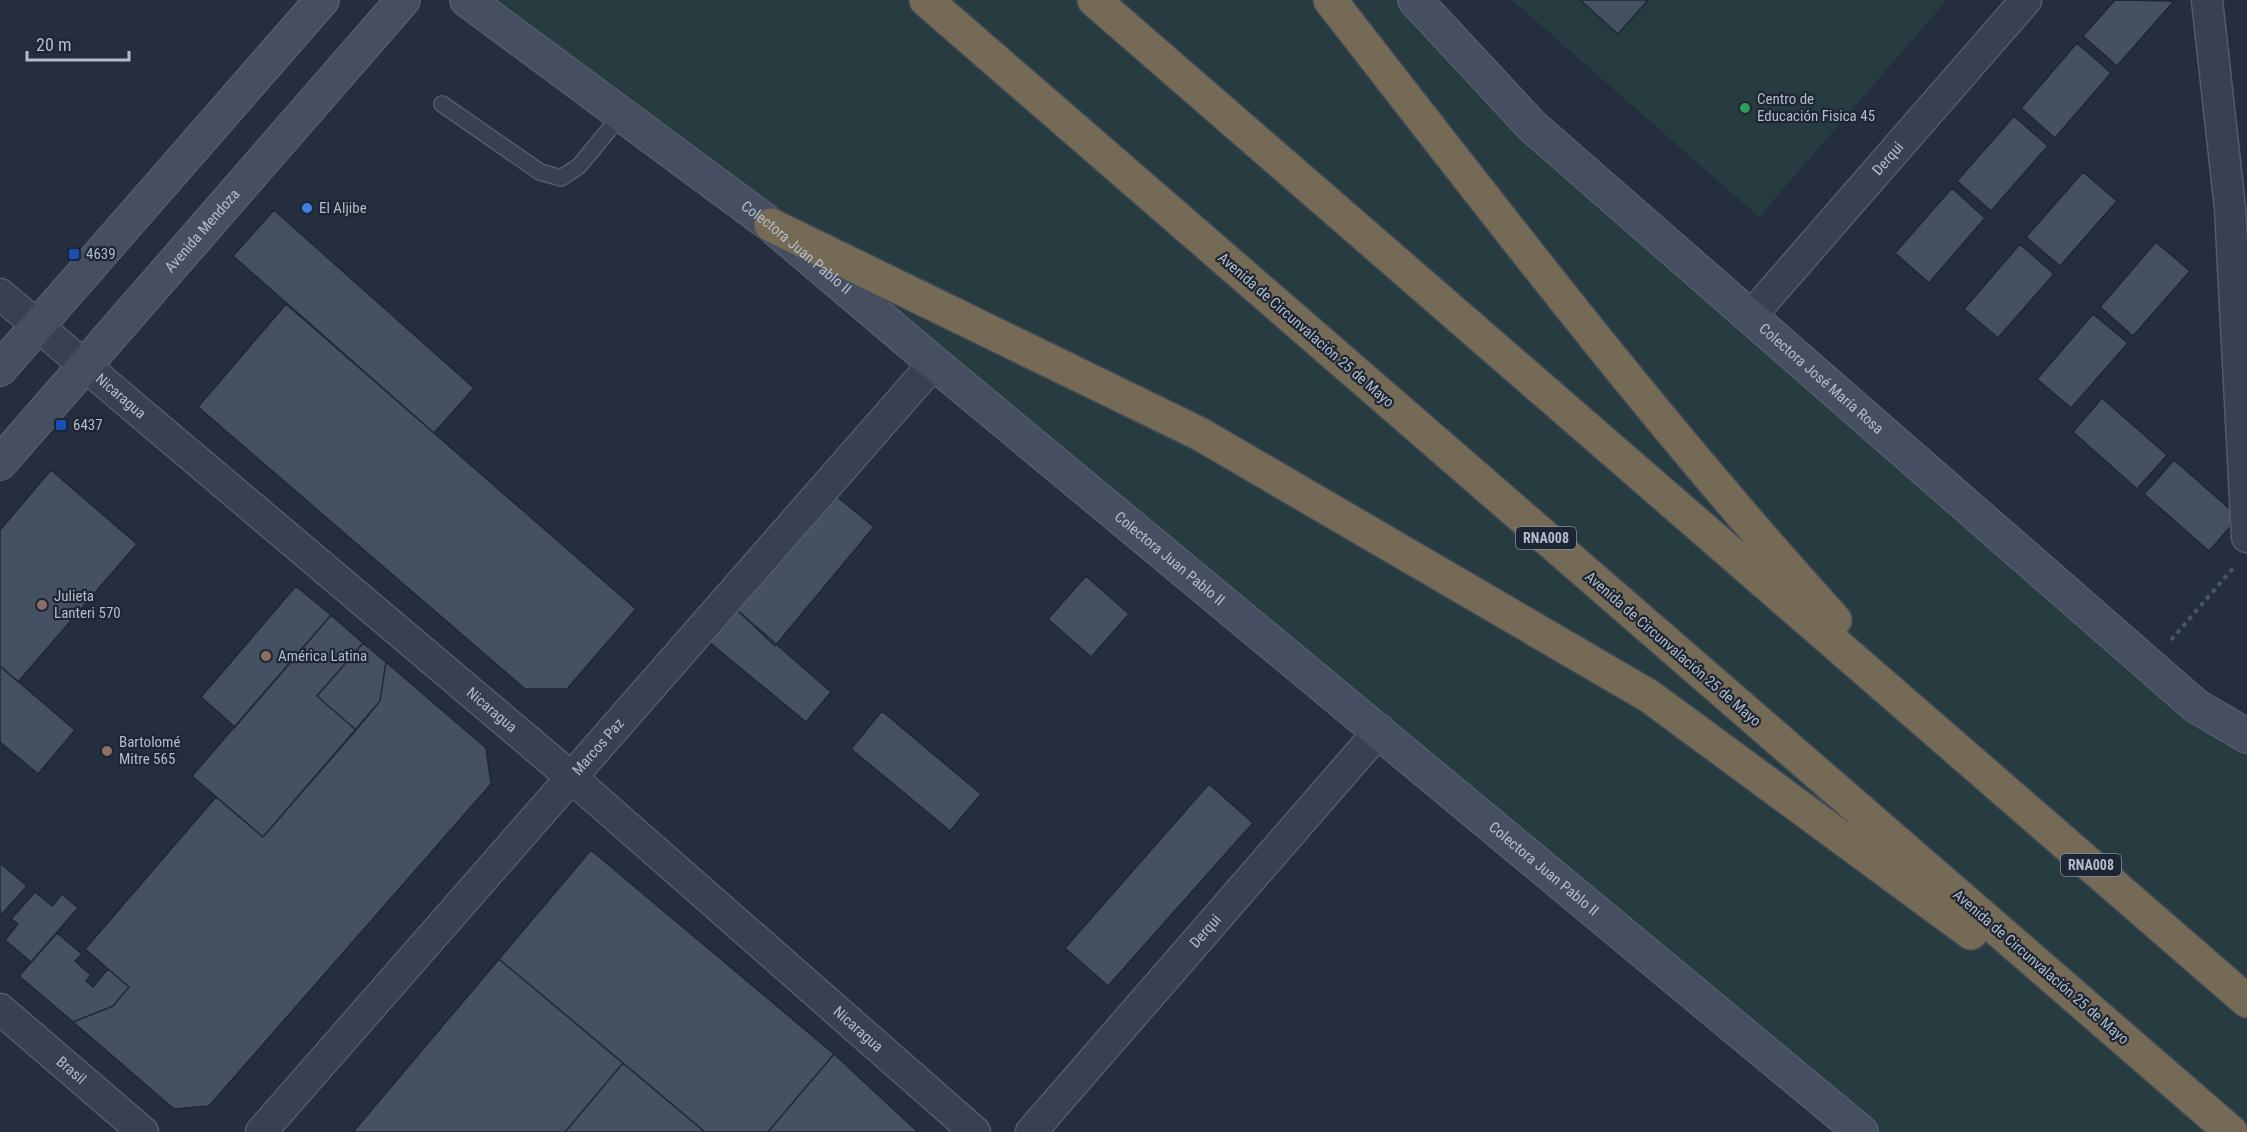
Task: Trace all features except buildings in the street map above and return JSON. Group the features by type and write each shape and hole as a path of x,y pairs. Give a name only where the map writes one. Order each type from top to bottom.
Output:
{"highway":[{"name":"Avenida de Circunvalación 25 de Mayo","path":"926,0 2231,1132"},
{"name":"RNA008","path":"1094,0 2247,1000"},
{"path":"1330,0 1595,339 1768,547 1935,730"},
{"path":"771,225 1200,434 1649,696 2166,1076"}],"main road":[{"path":"0,369 322,0"},
{"name":"Avenida Mendoza","path":"0,462 403,0"},
{"name":"Colectora Juan Pablo II","path":"466,0 771,225 934,363 1380,730 1857,1131"},
{"name":"Colectora José María Rosa","path":"1415,0 1532,126 2196,706 2247,736"}],"street":[{"name":"Derqui","path":"1750,317 2026,0"},
{"path":"2208,0 2230,208 2243,549"},
{"name":"Nicaragua","path":"0,294 572,777 975,1132"},
{"name":"Marcos Paz","path":"261,1132 934,363"},
{"name":"Derqui","path":"1031,1132 1380,730"},
{"name":"Brasil","path":"0,1009 142,1132"}],"lane":[{"path":"442,104 540,172 561,178 579,166 622,114"}],"path":[{"path":"2149,664 2243,549"}],"green space":[{"path":"467,0 1415,0 1532,126 2247,736 2247,1132 1861,1132 1380,730"},
{"name":"Centro de Educación Fisica 45","path":"1512,0 1947,0 1759,217"}],"place":[{"name":"Centro de Educación Fisica 45","path":"1745,108"},
{"name":"El Aljibe","path":"307,208"},
{"name":"4639","path":"74,254"},
{"name":"6437","path":"61,425"},
{"name":"Julieta Lanteri 570","path":"42,605"},
{"name":"América Latina","path":"266,656"},
{"name":"Bartolomé Mitre 565","path":"107,751"}]}
